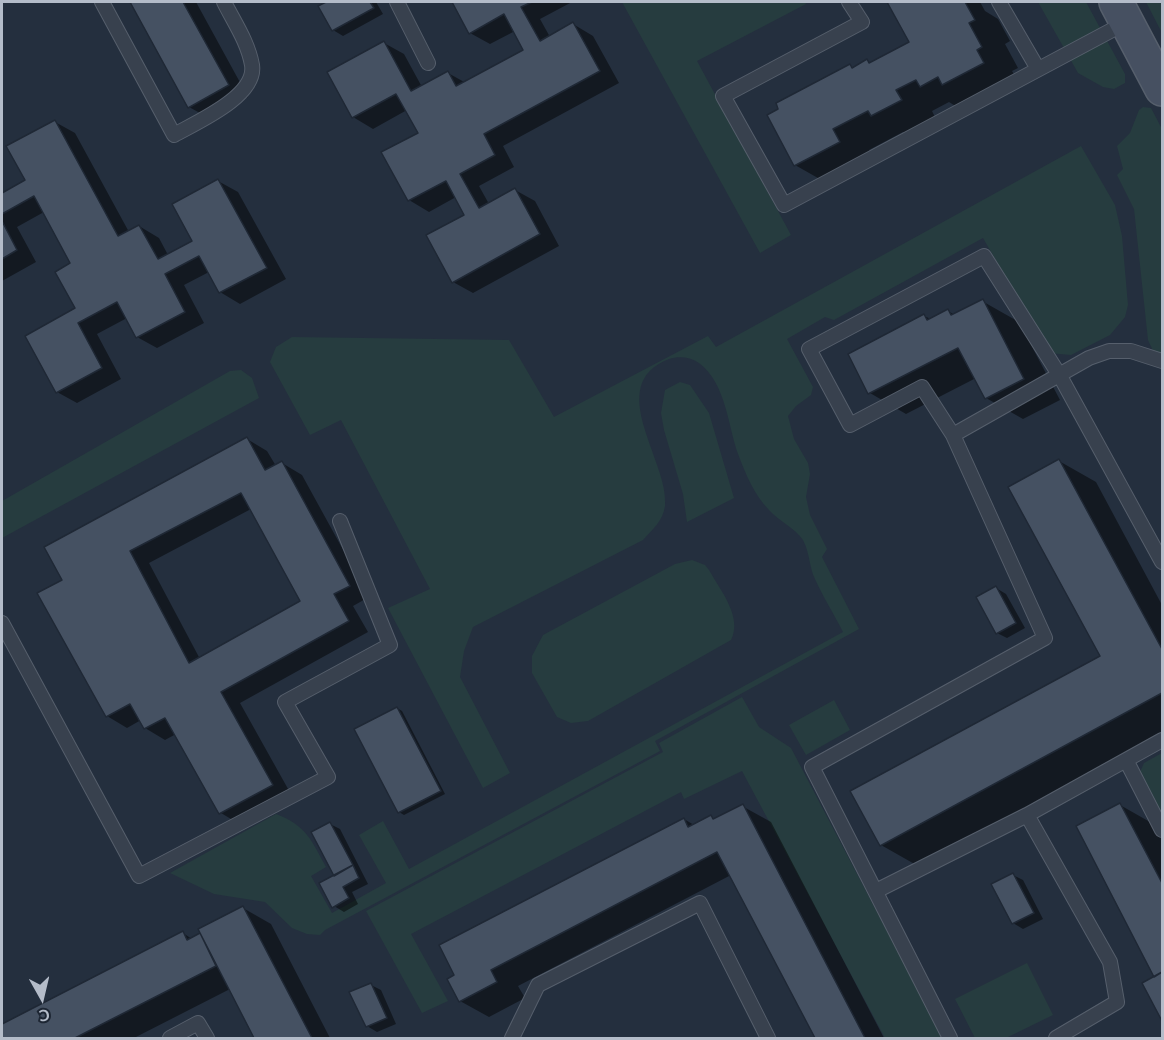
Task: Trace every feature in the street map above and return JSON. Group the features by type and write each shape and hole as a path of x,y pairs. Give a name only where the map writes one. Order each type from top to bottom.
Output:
{"main road":[{"path":"1121,12 1162,89"}],"lane":[{"path":"102,2 174,135 241,96 253,68 244,40 224,2"},
{"path":"397,2 428,63"},
{"path":"849,2 862,22 723,96 784,205 1038,69 1121,12"},
{"path":"999,2 1038,69"},
{"path":"950,1038 812,767 1045,638 953,435 922,387 850,425 809,349 984,256 1060,376 1162,562"},
{"path":"953,435 1089,358 1109,351 1131,351 1162,361"},
{"path":"2,624 139,876 328,777 285,702 390,645 340,520"},
{"path":"876,891 1027,816 1162,740"},
{"path":"1126,760 1162,830"},
{"path":"1027,816 1110,963 1117,1002 1056,1038"},
{"path":"512,1038 538,985 700,903 768,1038"},
{"path":"170,1038 198,1023 207,1038"}],"green space":[{"path":"622,2 805,2 806,4 697,61 791,235 760,253"},
{"path":"1038,2 1086,2 1125,74 1125,83 1114,89 1103,87 1078,73"},
{"path":"1146,2 1162,2 1162,33"},
{"path":"1143,107 1151,108 1162,129 1162,357 1154,353 1148,340 1134,209 1117,175 1123,169 1117,146 1130,133 1139,110"},
{"path":"1081,146 1115,205 1122,236 1128,305 1125,317 1110,335 1071,355 1049,353 983,238 834,320 825,317 787,339 813,387 811,395 796,406 788,416 794,439 808,463 810,474 806,497 810,515 827,549 822,557 859,629 655,741 660,751 325,930 320,935 307,934 292,928 265,902 214,894 170,873 276,814 301,829 316,849 326,867 311,876 332,913 386,883 359,835 383,821 409,869 843,632 815,579 803,540 769,510 751,484 738,454 721,393 715,382 699,363 692,359 669,359 650,371 641,387 640,405 644,426 664,488 665,506 657,525 643,540 473,627 464,651 460,677 510,773 483,788 388,608 430,589 341,420 310,435 270,362 276,347 292,337 509,340 554,417 708,336 716,347"},
{"path":"241,370 252,378 259,398 2,538 2,501 230,371"},
{"path":"680,382 690,385 709,413 734,498 687,522 683,494 661,413 665,390"},
{"path":"692,560 705,565 729,604 734,622 731,640 588,721 571,723 557,717 532,673 532,656 543,635 675,564"},
{"path":"742,697 759,727 791,748 943,1038 885,1038 742,771 684,799 681,792 411,934 448,1001 422,1013 366,911 663,752 659,743"},
{"path":"834,700 850,730 806,755 789,725"},
{"path":"1162,753 1162,816 1140,772 1144,763"},
{"path":"1027,963 1053,1015 1006,1038 975,1038 955,999"}],"building":[{"path":"130,2 183,2 229,85 188,108"},
{"path":"326,2 370,2 374,8 332,31 318,6"},
{"path":"452,2 532,2 521,7 540,41 573,22 600,71 484,134 495,155 460,174 479,208 515,188 540,234 452,283 426,235 464,215 446,181 408,201 381,152 418,133 396,94 352,118 327,72 384,41 411,91 448,71 456,86 523,50 504,14 469,34"},
{"path":"887,2 965,2 975,20 969,23 982,47 977,50 984,63 942,85 938,77 920,87 916,80 896,90 902,100 871,116 868,111 833,129 840,142 794,166 767,115 778,109 776,103 850,64 852,68 867,59 869,63 909,42"},
{"path":"55,120 118,236 139,225 158,259 192,241 172,204 218,179 267,268 219,293 199,256 165,274 185,312 136,338 117,302 78,323 102,368 56,393 25,336 75,308 55,272 70,263 34,196 2,214 2,193 25,180 6,146"},
{"path":"2,221 17,250 2,259"},
{"path":"983,299 1024,379 985,399 958,348 868,394 848,354 924,314 927,320 948,309 951,315"},
{"path":"247,437 265,470 282,461 350,586 334,594 349,621 221,692 273,785 219,814 165,718 144,729 130,704 106,717 37,593 62,580 44,547","holes":["241,493 300,601 189,663 130,551"]},
{"path":"1059,459 1162,649 1162,693 880,846 850,791 1100,656 1008,487"},
{"path":"996,586 1016,623 996,634 976,597"},
{"path":"397,707 441,791 398,813 354,729"},
{"path":"1120,803 1162,883 1162,972 1154,977 1076,826"},
{"path":"743,804 865,1038 815,1038 717,852 491,970 497,982 459,1002 447,979 454,975 439,945 684,818 688,827 711,815 713,819"},
{"path":"330,822 353,865 334,876 311,832"},
{"path":"353,865 359,878 343,887 349,898 332,908 319,883"},
{"path":"1013,873 1034,913 1012,924 991,884"},
{"path":"243,906 312,1038 254,1038 198,929"},
{"path":"183,931 187,940 200,933 216,966 75,1038 2,1038 2,1024"},
{"path":"1162,972 1162,1021 1142,983"},
{"path":"371,983 387,1018 366,1027 349,992"}]}
